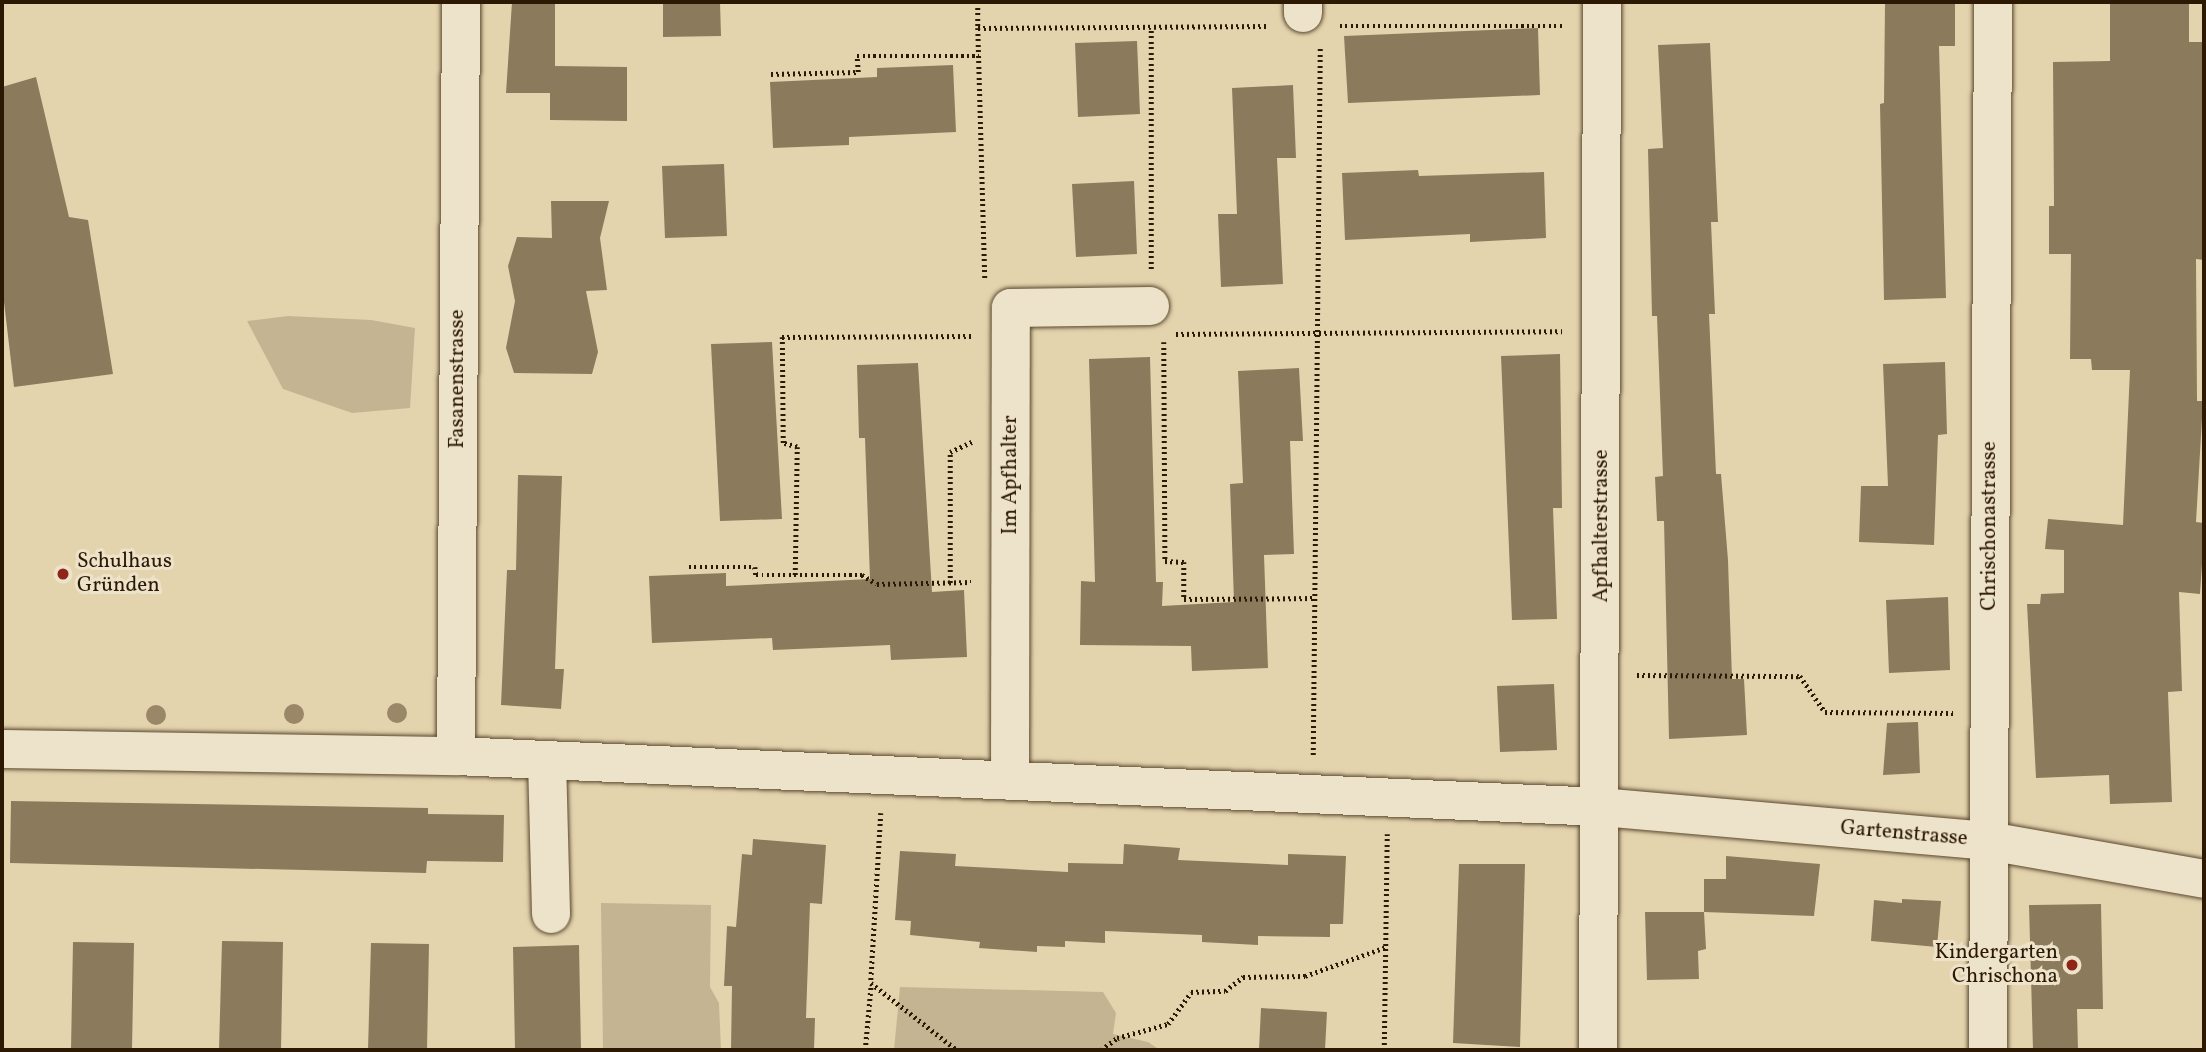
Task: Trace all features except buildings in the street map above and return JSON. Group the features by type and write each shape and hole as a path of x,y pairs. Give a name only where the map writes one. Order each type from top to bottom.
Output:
{"street":[{"name":"Fasanenstrasse","path":"456,755 461,2"},
{"name":"Chrischonastrasse","path":"1988,1050 1993,2"},
{"name":"Apfhalterstrasse","path":"1598,1050 1602,675 1602,14"},
{"path":"1011,322 1150,306"},
{"name":"Im Apfhalter","path":"1010,781 1011,322"},
{"name":"Gartenstrasse","path":"2,750 456,755 1601,807 1989,841 2204,878"},
{"path":"547,760 551,914"}],"path":[{"path":"978,2 985,293 1011,322"},
{"path":"978,28 1151,28 1308,21 1602,14"},
{"path":"1308,21 1316,333 1313,795"},
{"path":"1150,306 1151,28"},
{"path":"771,74 858,72 858,56 979,55"},
{"path":"795,575 797,447 783,443 782,337 1011,322"},
{"path":"1313,598 1184,599 1184,562 1165,561 1164,334 1602,331"},
{"path":"950,583 950,452 1011,424"},
{"path":"689,567 755,567 756,575 862,575 877,584 1011,582"},
{"path":"1602,675 1800,676 1825,712 1989,713"},
{"path":"865,1050 884,775"},
{"path":"1384,1050 1387,798"},
{"path":"1101,1050 1117,1038 1168,1024 1191,992 1225,990 1243,976 1305,976 1386,947"},
{"path":"871,983 957,1050"}],"shaded area":[{"path":"288,316 371,320 415,328 410,408 352,413 283,389 247,321"},
{"path":"601,903 711,905 710,987 719,1003 721,1050 603,1050"},
{"path":"900,987 1103,992 1116,1013 1113,1034 1148,1042 1160,1050 894,1050"}],"place":[{"name":"Schulhaus Gründen","path":"63,574"},
{"name":"Kindergarten Chrischona","path":"2072,965"}]}
